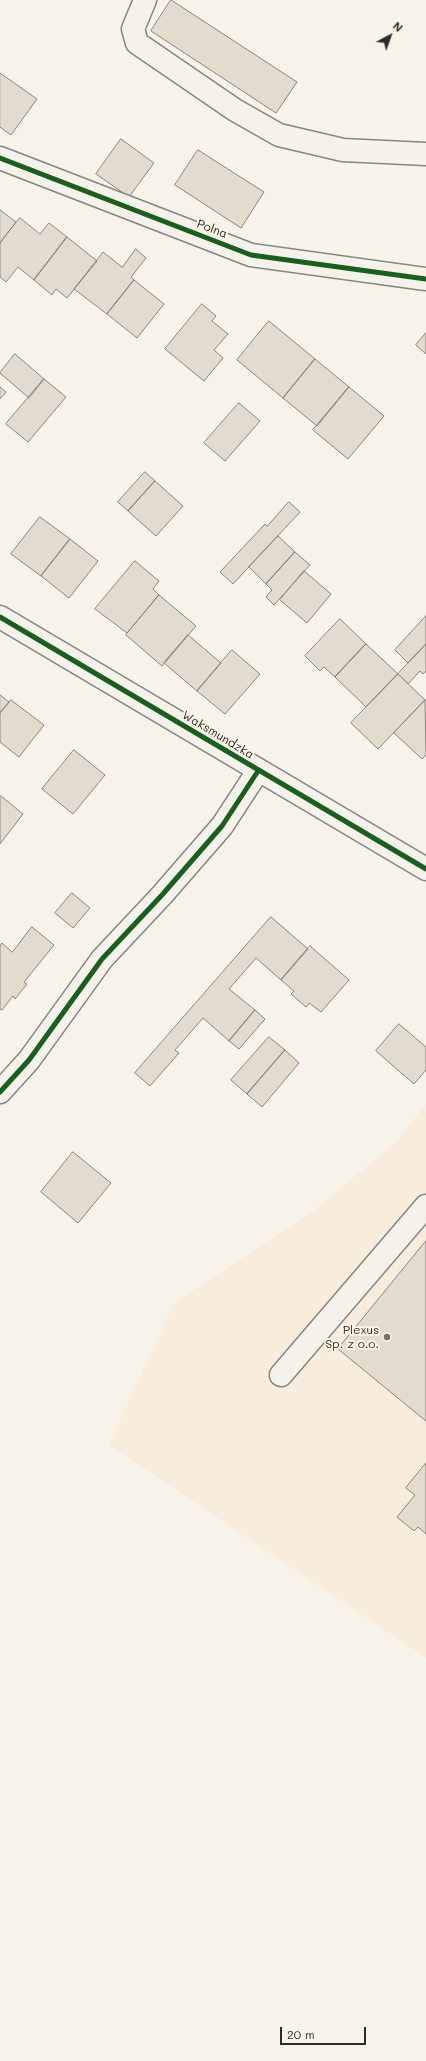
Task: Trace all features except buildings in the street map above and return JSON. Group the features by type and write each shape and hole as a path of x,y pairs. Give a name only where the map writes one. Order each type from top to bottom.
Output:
{"street":[{"path":"145,0 133,29 137,43 236,110 279,135 343,150 426,154"},
{"name":"Polna","path":"0,158 251,255 426,279"},
{"name":"Waksmundzka","path":"0,617 426,869"},
{"path":"0,1092 29,1060 102,959 162,896 222,826 258,771"},
{"path":"281,1376 426,1206"}],"shaded area":[{"path":"426,1104 426,1658 109,1445 174,1303 312,1212 397,1141"}],"cycle path":[{"path":"0,158 251,255 426,279"},
{"path":"0,617 426,869"},
{"path":"0,1092 29,1060 102,959 162,895 222,826 258,771"}],"place":[{"name":"Plexus Sp. z o.o.","path":"387,1337"}]}
